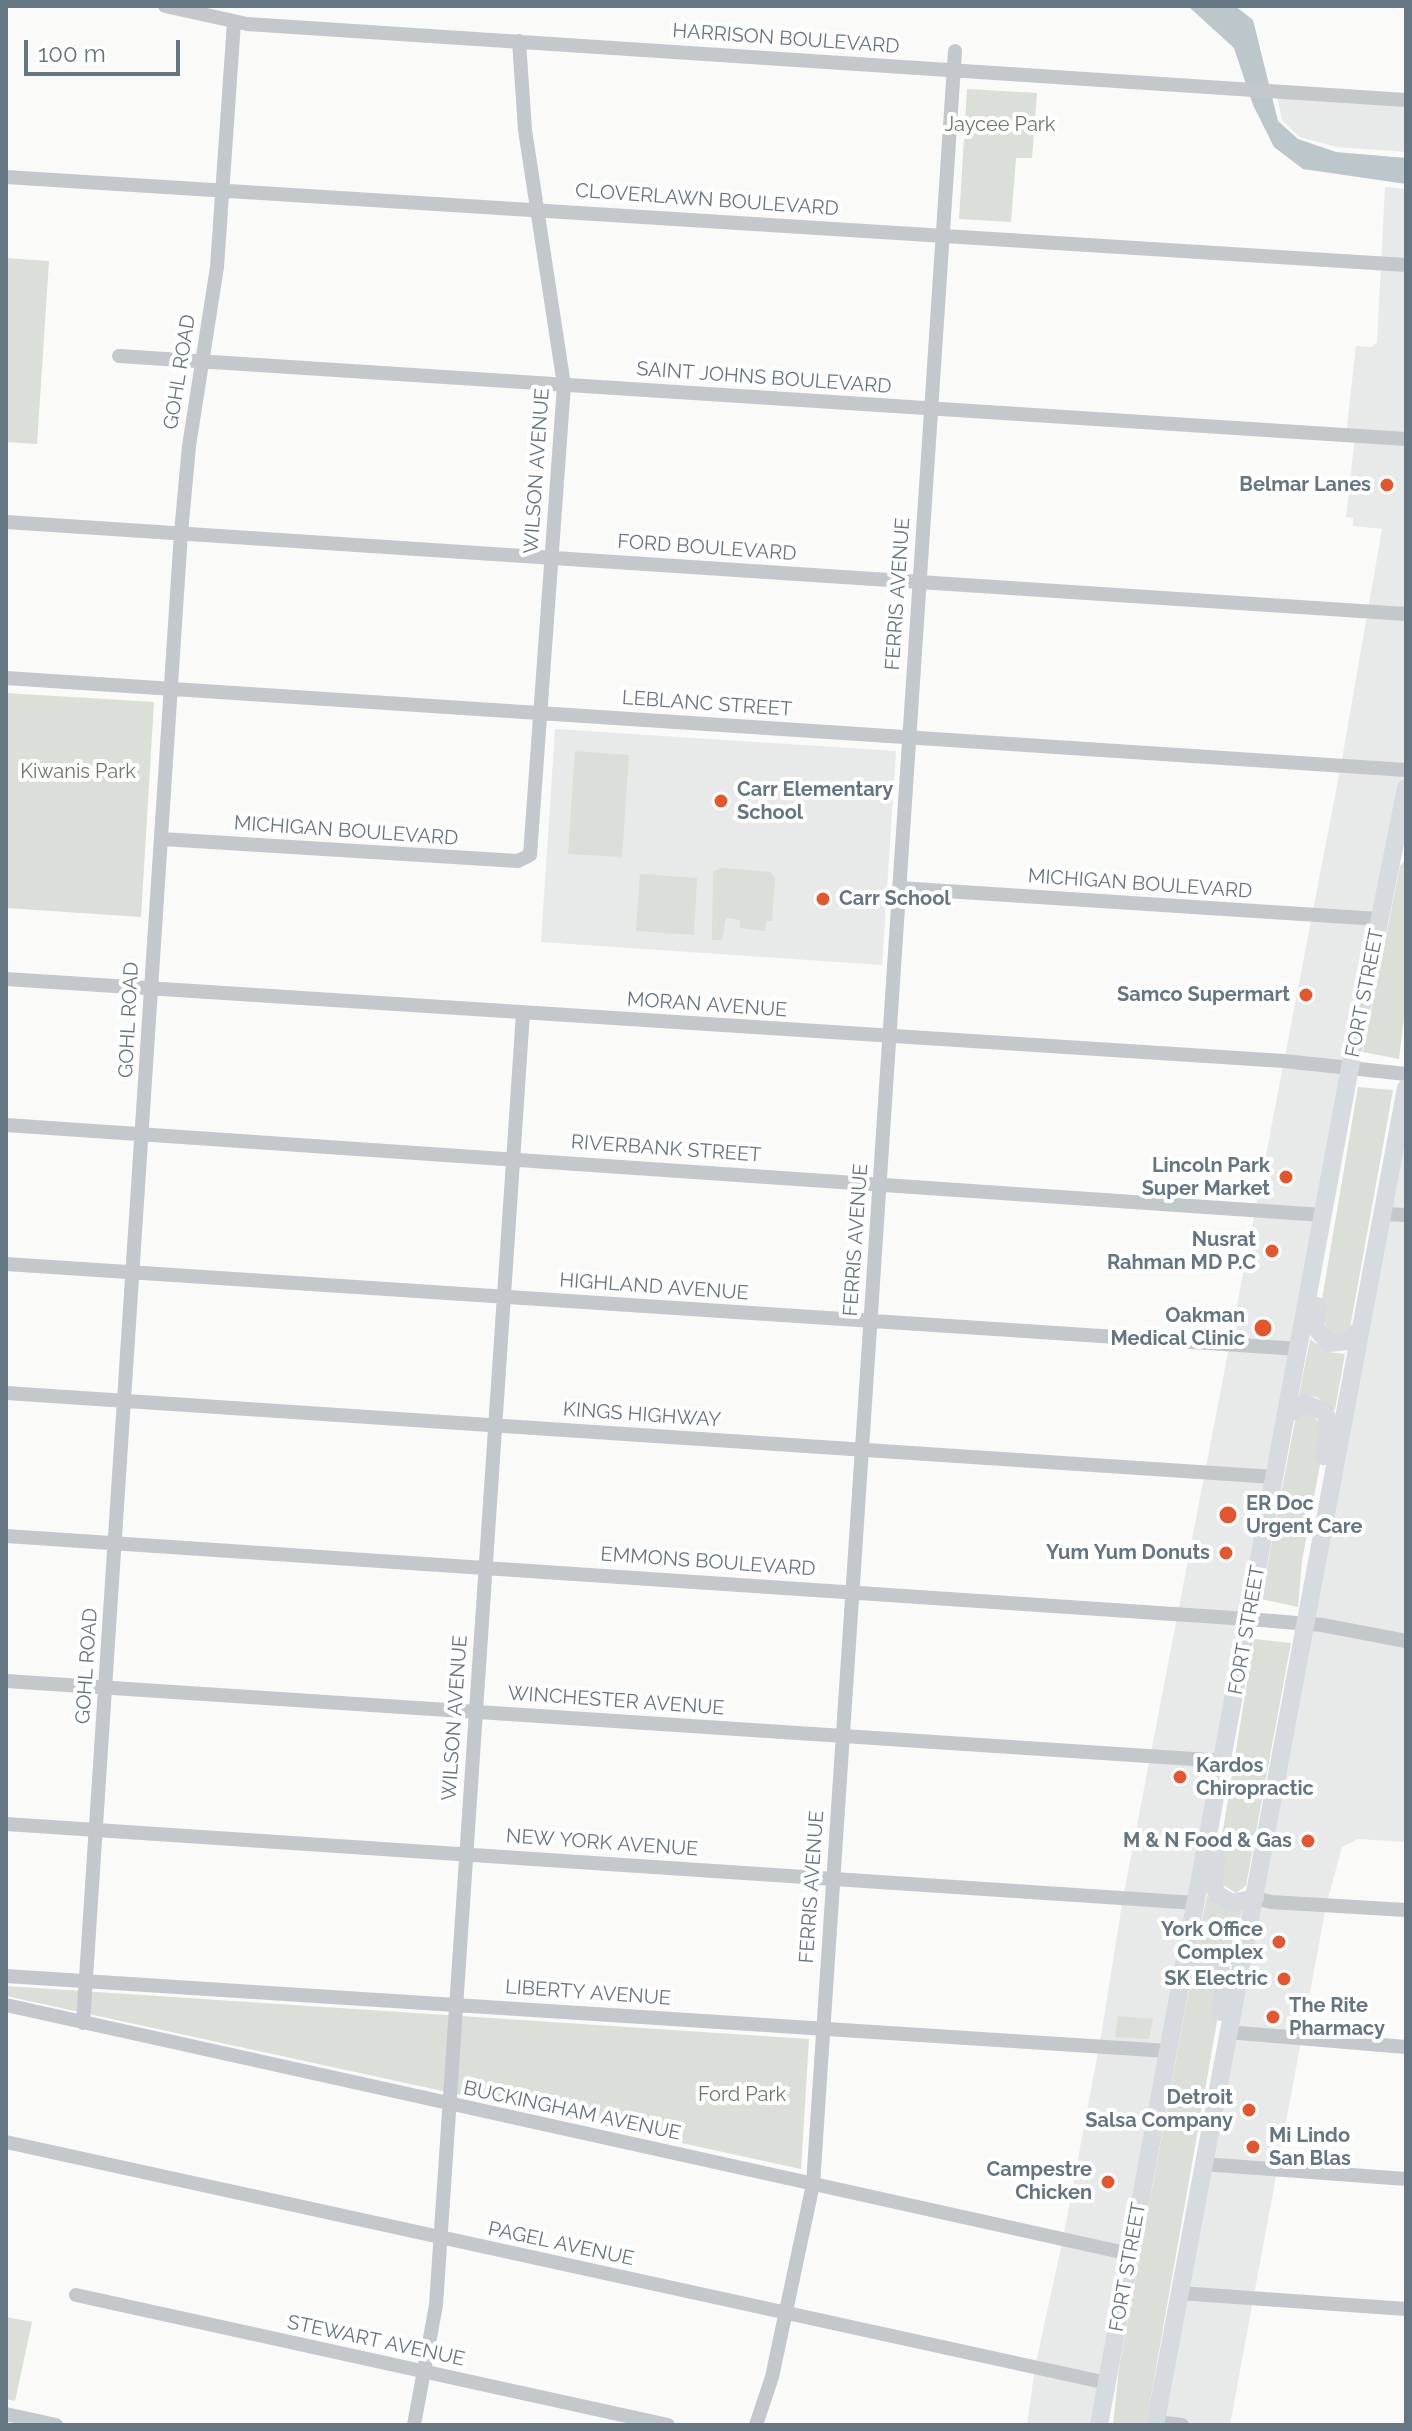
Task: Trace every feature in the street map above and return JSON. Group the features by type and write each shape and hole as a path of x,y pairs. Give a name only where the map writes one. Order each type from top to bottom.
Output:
{"main road":[{"name":"FORT STREET","path":"1103,2419 1130,2254 1225,1758 1350,1067 1406,788"},
{"path":"1390,865 1398,851 1406,847"},
{"path":"1155,2424 1227,2032 1255,1898 1356,1338 1406,1088"},
{"path":"1325,1206 1331,1220 1315,1327 1329,1343 1356,1338"},
{"path":"1287,1415 1299,1404 1310,1403 1327,1417 1328,1433 1312,1530 1317,1557"},
{"path":"1225,1758 1229,1770 1214,1887 1218,1895 1232,1903 1255,1898"},
{"path":"1183,1968 1205,1959 1214,1963 1224,1979 1203,2111 1208,2140"}],"street":[{"name":"HARRISON BOULEVARD","path":"165,6 234,22 1406,100"},
{"name":"GOHL ROAD","path":"83,2023 181,533 189,446 217,267 234,22"},
{"name":"WILSON AVENUE","path":"519,41 525,130 540,208 564,385 533,847 528,857"},
{"name":"FERRIS AVENUE","path":"756,2425 772,2377 813,2184 955,51"},
{"name":"CLOVERLAWN BOULEVARD","path":"6,177 540,208 1406,265"},
{"name":"SAINT JOHNS BOULEVARD","path":"119,356 1406,439"},
{"name":"FORD BOULEVARD","path":"6,522 1406,614"},
{"name":"LEBLANC STREET","path":"6,678 1406,770"},
{"name":"MICHIGAN BOULEVARD","path":"162,839 505,860 528,857"},
{"name":"MICHIGAN BOULEVARD","path":"899,888 1379,919"},
{"name":"MORAN AVENUE","path":"6,979 1350,1067 1406,1074"},
{"name":"WILSON AVENUE","path":"414,2425 436,2305 523,1013"},
{"name":"RIVERBANK STREET","path":"6,1125 880,1183 1325,1206"},
{"path":"1383,1214 1406,1215"},
{"name":"HIGHLAND AVENUE","path":"6,1264 1299,1349"},
{"name":"KINGS HIGHWAY","path":"6,1393 1274,1477"},
{"name":"EMMONS BOULEVARD","path":"6,1536 1248,1619 1406,1641"},
{"name":"WINCHESTER AVENUE","path":"6,1681 1225,1758"},
{"name":"NEW YORK AVENUE","path":"6,1824 1196,1903"},
{"path":"1255,1898 1406,1910"},
{"name":"LIBERTY AVENUE","path":"6,1976 1168,2051"},
{"name":"BUCKINGHAM AVENUE","path":"6,2005 1130,2254"},
{"path":"1227,2032 1406,2047"},
{"name":"PAGEL AVENUE","path":"6,2142 1107,2383"},
{"path":"1203,2164 1406,2179"},
{"path":"1179,2293 1406,2309"},
{"name":"STEWART AVENUE","path":"76,2295 668,2425"},
{"path":"11,2418 56,2425"},
{"path":"1155,2424 1182,2425"}],"shaded area":[{"path":"1188,6 1235,6 1253,20 1278,121 1298,139 1336,152 1406,158 1406,184 1303,169 1274,147 1253,105 1234,48"},
{"path":"1276,91 1406,100 1406,152 1337,147 1299,137 1282,120"},
{"path":"1385,187 1406,189 1406,788 1099,2425 1027,2425 1035,2367 1063,2239 1101,2036 1123,1898 1341,765 1382,529 1353,526 1353,518 1346,517 1355,436 1346,435 1356,346 1372,347 1377,342"},
{"name":"Carr Elementary School","path":"555,729 896,751 882,965 541,942"},
{"path":"1406,1087 1406,1842 1358,1839 1342,1847 1326,1906 1230,2425 1155,2425"}],"green space":[{"name":"Jaycee Park","path":"967,89 1037,93 1032,158 1016,158 1011,222 959,219"},
{"path":"6,258 49,261 37,444 6,442"},
{"name":"Kiwanis Park","path":"6,693 154,702 141,917 6,908"},
{"path":"575,751 629,755 622,857 568,854"},
{"path":"1406,859 1406,1002 1399,1059 1363,1052 1400,866"},
{"path":"722,868 770,872 775,878 772,921 766,921 765,931 740,928 740,920 726,918 722,940 712,940 713,871"},
{"path":"640,874 697,878 694,935 636,931"},
{"path":"1358,1087 1393,1090 1350,1328 1347,1333 1331,1334 1321,1317 1321,1305"},
{"path":"1310,1339 1329,1352 1345,1354 1335,1410 1316,1397 1299,1395"},
{"path":"1304,1412 1315,1417 1320,1424 1322,1454 1302,1561 1298,1607 1261,1599 1294,1426 1296,1418"},
{"path":"1254,1639 1291,1643 1246,1886 1236,1893 1223,1885 1218,1861"},
{"path":"1207,1895 1217,1905 1242,1909 1232,1965 1209,1951 1196,1950"},
{"path":"1204,1967 1214,1974 1221,1999 1146,2425 1113,2425 1119,2368 1191,1978 1193,1972"},
{"name":"Ford Park","path":"6,1986 809,2039 801,2169 6,1996"},
{"path":"1118,2016 1153,2019 1149,2039 1115,2037"},
{"path":"6,2317 32,2322 15,2401 6,2399"}],"place":[{"name":"Belmar Lanes","path":"1387,485"},
{"name":"Carr Elementary School","path":"721,801"},
{"name":"Carr School","path":"823,899"},
{"name":"Samco Supermart","path":"1306,995"},
{"name":"Lincoln Park Super Market","path":"1286,1177"},
{"name":"Nusrat Rahman MD P.C","path":"1272,1251"},
{"name":"Oakman Medical Clinic","path":"1263,1328"},
{"name":"ER Doc Urgent Care","path":"1228,1515"},
{"name":"Yum Yum Donuts","path":"1226,1553"},
{"name":"Kardos Chiropractic","path":"1180,1777"},
{"name":"M & N Food & Gas","path":"1308,1841"},
{"name":"York Office Complex","path":"1279,1942"},
{"name":"SK Electric","path":"1284,1979"},
{"name":"The Rite Pharmacy","path":"1273,2017"},
{"name":"Detroit Salsa Company","path":"1249,2110"},
{"name":"Mi Lindo San Blas","path":"1253,2147"},
{"name":"Campestre Chicken","path":"1108,2182"}]}
